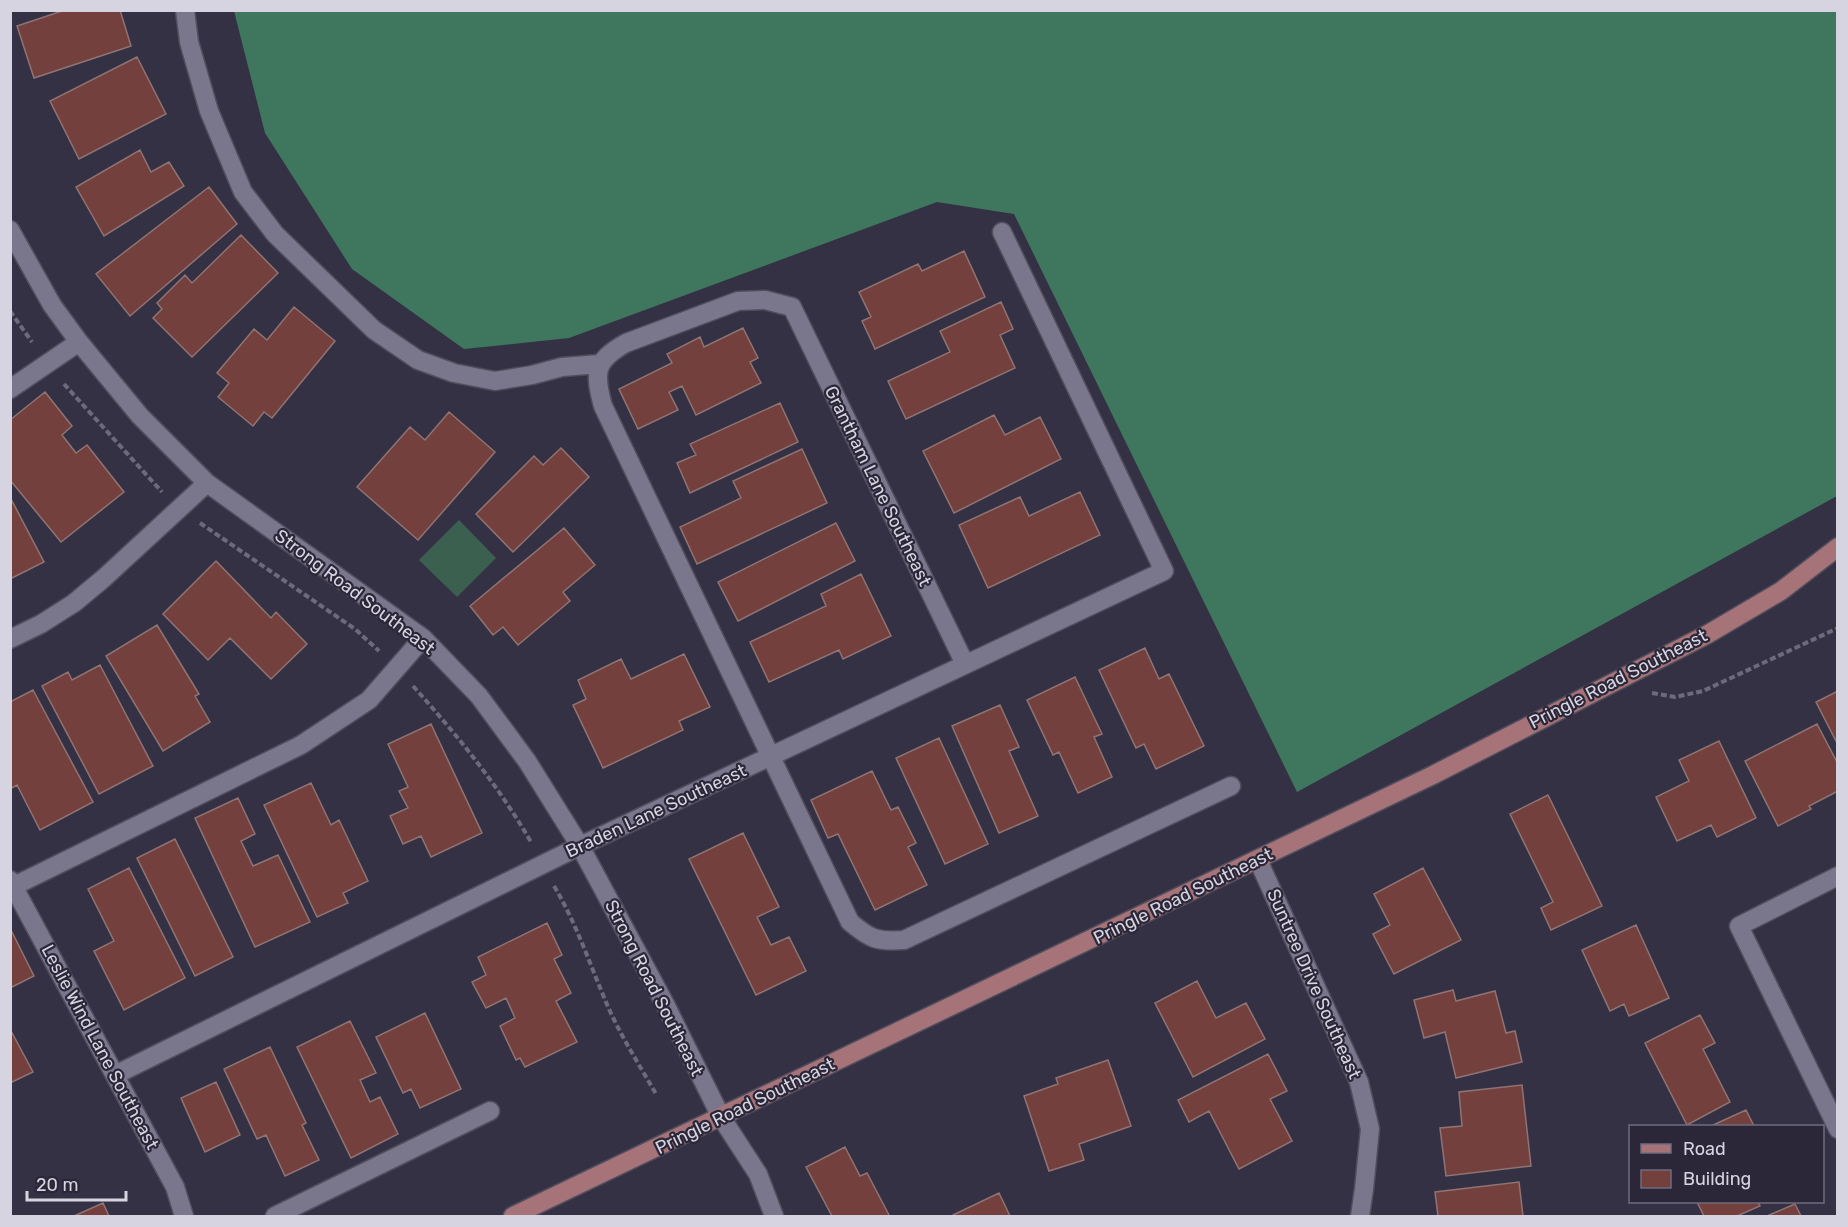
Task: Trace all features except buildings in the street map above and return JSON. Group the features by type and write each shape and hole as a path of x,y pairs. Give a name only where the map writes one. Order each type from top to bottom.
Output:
{"main road":[{"name":"Pringle Road Southeast","path":"513,1216 1433,775 1708,634 1781,591 1838,547"}],"street":[{"path":"185,10 189,42 209,111 243,192 275,234 374,330 418,360 454,373 495,381 562,367 599,364 597,385 603,406 850,922 865,935 885,942 904,940 1231,786"},
{"name":"Strong Road Southeast","path":"10,230 52,305 79,342 140,416 207,483 423,638 479,696 527,761 580,846 665,1004 721,1117 758,1174 774,1216"},
{"name":"Braden Lane Southeast","path":"115,1075 580,846 1164,572 1002,232"},
{"name":"Grantham Lane Southeast","path":"599,364 612,351 626,343 738,301 765,300 792,307 965,664"},
{"path":"10,389 79,342"},
{"path":"10,639 41,624 74,603 207,483"},
{"path":"12,883 302,745 369,700 423,638"},
{"name":"Suntree Drive Southeast","path":"1258,860 1359,1082 1370,1129 1360,1216"},
{"path":"1838,876 1739,926 1838,1129"},
{"name":"Leslie Wind Lane Southeast","path":"12,883 175,1187 184,1216"},
{"path":"275,1216 490,1111"}],"path":[{"path":"10,311 35,345"},
{"path":"60,379 135,465 165,495"},
{"path":"196,521 355,629 381,653"},
{"path":"1607,685 1676,697 1703,691 1838,628"},
{"path":"409,681 489,776 535,849"},
{"path":"554,885 565,903 611,1013 656,1094"}],"green space":[{"path":"234,11 1837,11 1837,496 1297,792 1014,214 937,202 569,338 464,349 352,269 265,133"},
{"path":"459,520 496,558 457,597 419,560"}]}
